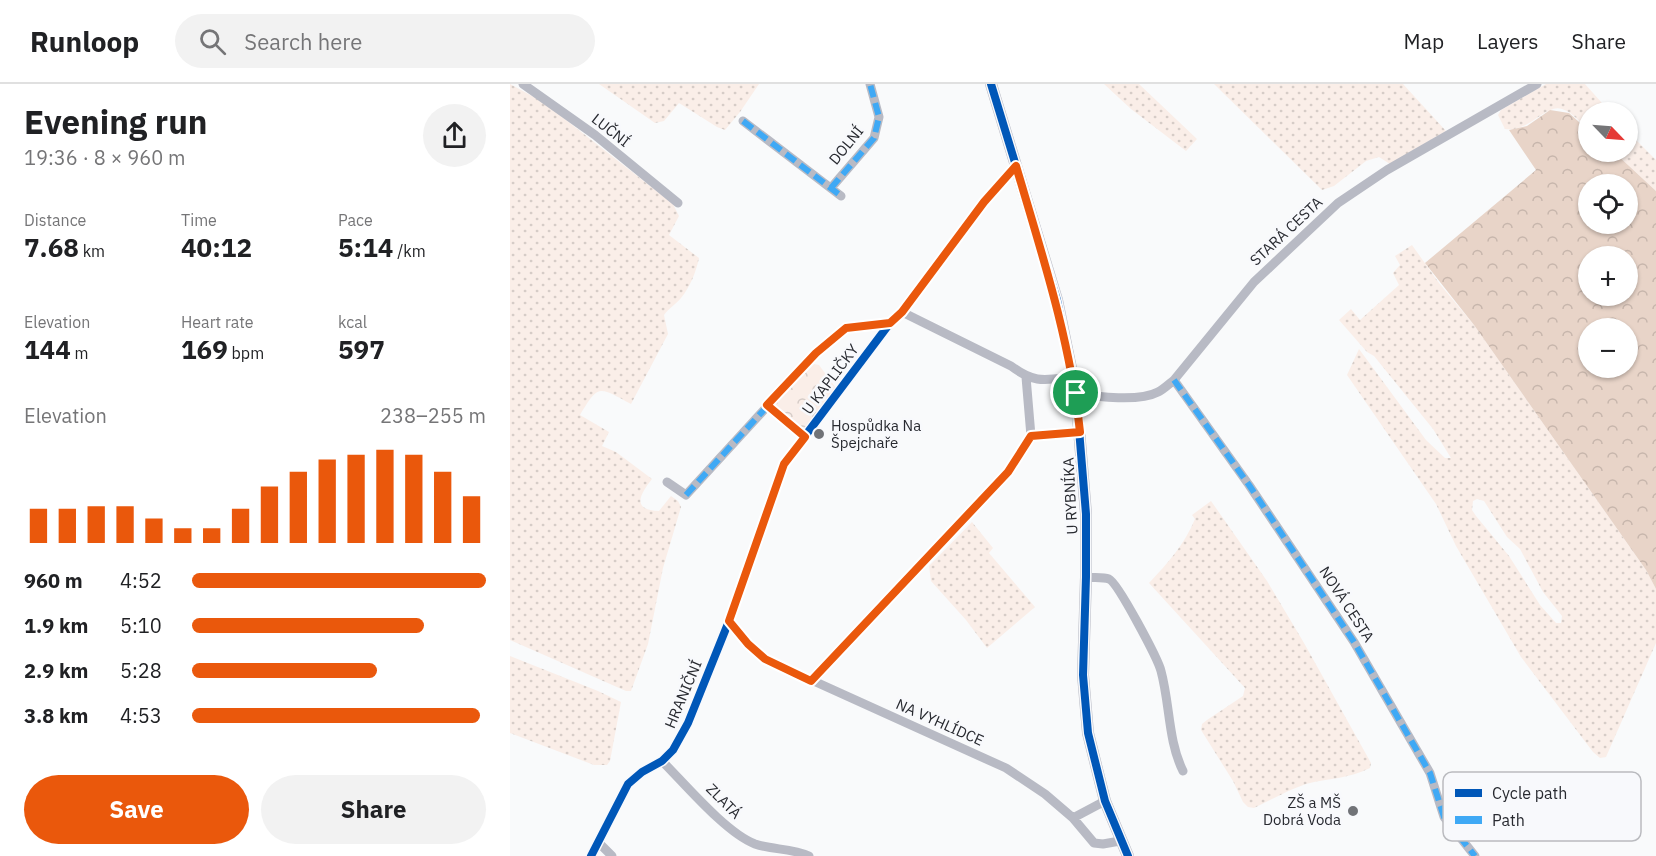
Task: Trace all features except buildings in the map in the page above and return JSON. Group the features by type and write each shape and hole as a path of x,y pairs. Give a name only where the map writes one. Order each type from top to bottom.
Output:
{"street":[{"name":"LUČNÍ","path":"524,84 594,135 678,203"},
{"name":"DOLNÍ","path":"831,188 874,138 879,117 870,84"},
{"name":"U RYBNÍKA","path":"991,84 1057,300 1076,393 1086,514 1084,687 1088,733 1105,801 1120,841"},
{"name":"STARÁ CESTA","path":"1076,393 1098,397 1145,397 1159,392 1174,380 1254,282 1338,203 1387,170 1537,84"},
{"path":"743,121 841,196"},
{"name":"U KAPLIČKY","path":"729,621 784,464 984,202 1016,166"},
{"path":"902,312 1011,366 1026,377 1043,381 1073,377"},
{"name":"U KAPLIČKY","path":"667,482 686,495 816,353 846,328 890,323"},
{"path":"811,681 1008,472 1031,436 1026,377"},
{"name":"NOVÁ CESTA","path":"1174,380 1249,485 1354,642 1430,773 1443,814"},
{"path":"767,405 805,437"},
{"path":"1031,436 1080,432"},
{"path":"1086,577 1108,579 1113,582 1126,602 1161,670 1175,750 1183,771"},
{"name":"NA VYHLÍDCE","path":"729,621 748,644 765,659 1006,768 1045,794 1073,818 1094,843 1120,841"},
{"name":"HRANIČNÍ","path":"591,856 628,784 642,772 662,761 673,750 688,723 729,621"},
{"name":"ZLATÁ","path":"662,761 735,834 756,844 801,852 809,856"},
{"path":"1073,818 1105,801"},
{"path":"1120,841 1128,856"},
{"name":"NOVÁ CESTA","path":"1463,841 1475,856"},
{"path":"599,843 612,856"}],"green space":[{"path":"510,84 543,102 673,204 679,216 669,235 699,258 687,289 664,315 668,334 631,404 601,391 591,397 580,415 609,432 602,446 616,452 652,479 642,495 641,504 644,508 659,511 671,496 678,501 681,507 663,568 648,644 631,691 626,691 510,640"},
{"path":"599,84 759,84 725,130 679,103 664,121 655,123"},
{"path":"1104,84 1139,84 1197,139 1186,151 1131,109"},
{"path":"1214,84 1403,84 1446,131 1390,164 1379,157 1366,161 1334,186 1322,190"},
{"path":"1546,84 1585,84 1601,102 1578,102 1578,120 1562,109 1556,108 1514,129 1505,129 1498,115 1501,110"},
{"path":"1550,110 1569,113 1578,121 1578,162 1625,162 1638,174 1578,174 1578,234 1638,234 1638,174 1656,191 1656,589 1646,570 1474,325 1425,263 1536,170 1509,130 1527,126"},
{"path":"1638,142 1656,160 1656,191 1625,162 1638,162"},
{"path":"1412,245 1439,283 1474,325 1646,570 1656,589 1656,643 1606,757 1600,758 1593,752 1521,657 1456,546 1436,504 1347,375 1359,349 1426,440 1445,458 1451,458 1433,429 1374,356 1367,352 1339,320 1351,309 1360,320 1399,285 1393,273 1400,265 1395,256","holes":["1477,499 1484,501 1507,537 1520,549 1543,592 1562,616 1561,623 1556,623 1540,605 1509,556 1472,510 1473,501"]},
{"path":"814,364 819,365 836,388 805,430 775,405"},
{"path":"1211,501 1267,581 1304,643 1371,763 1370,768 1346,776 1306,784 1254,808 1248,807 1243,802 1233,781 1201,730 1202,724 1243,696 1245,688 1149,583 1181,545 1195,519 1192,515"},
{"path":"972,522 993,548 989,553 1035,607 987,648 966,620 931,581 929,566"},
{"path":"510,656 621,702 610,761 607,765 594,765 510,733"}],"marked path":[{"path":"831,188 874,138 879,117 870,84"},
{"path":"743,121 841,196"},
{"path":"686,495 816,353 846,328 890,323"},
{"path":"1174,380 1249,485 1354,642 1430,773 1443,814"},
{"path":"767,405 805,437"},
{"path":"1463,841 1475,856"}],"cycle path":[{"path":"991,84 1057,300 1076,393 1086,514 1083,675 1088,733 1105,801 1128,856"},
{"path":"591,856 628,784 642,772 662,761 673,750 688,723 729,621 784,464 890,323 902,312 984,203 1016,166"}],"place":[{"name":"Hospůdka Na Špejchaře","path":"819,434"},
{"name":"ZŠ a MŠ Dobrá Voda","path":"1353,811"}],"route":[{"path":"1016,166 1057,300 1076,393 1080,432 1031,436 1008,472 811,681 765,659 748,644 729,621 784,464 805,437 767,405 816,353 846,328 890,323 902,312 984,202 1016,166"}]}
